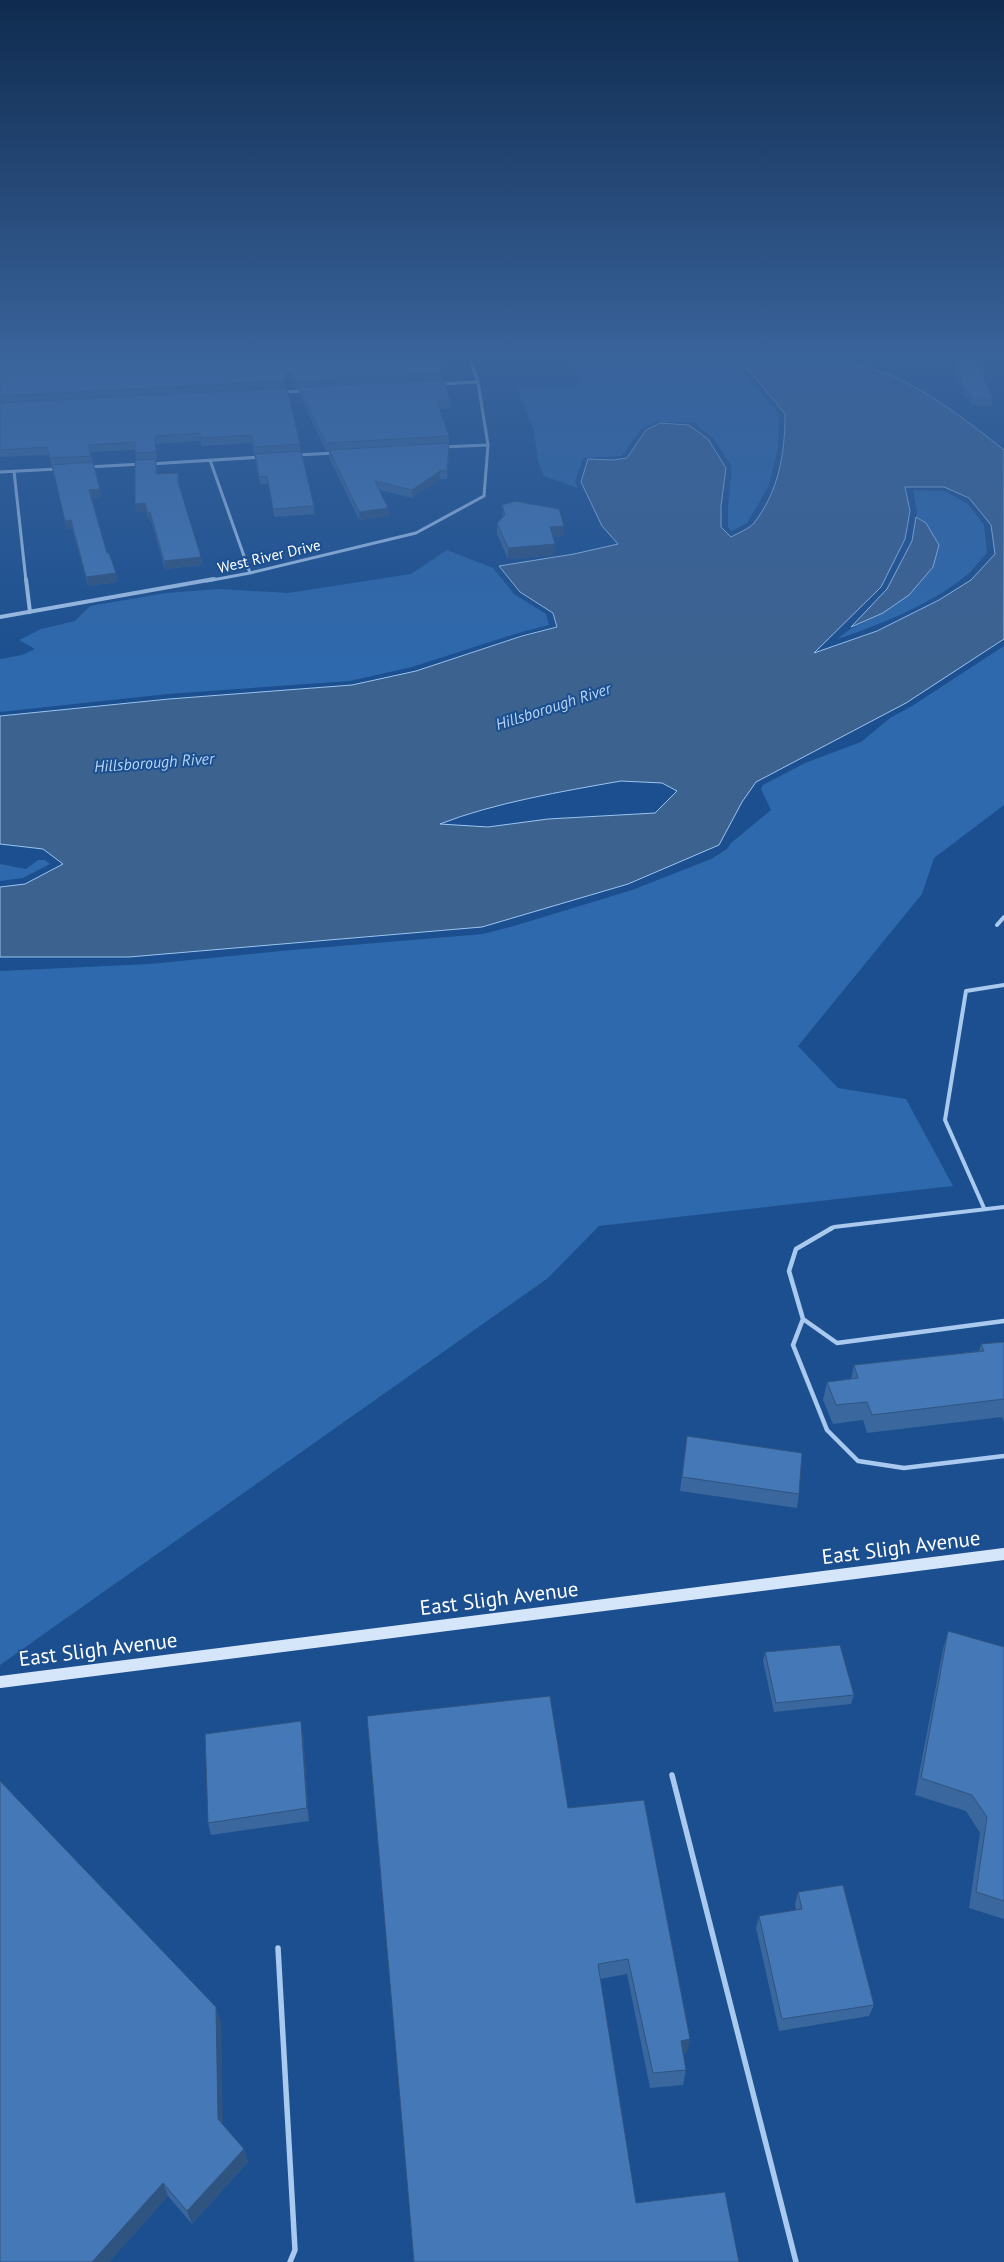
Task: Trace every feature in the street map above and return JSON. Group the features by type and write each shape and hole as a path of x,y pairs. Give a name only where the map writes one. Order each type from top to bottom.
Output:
{"street":[{"path":"83,468 238,459"},
{"name":"West River Drive","path":"0,617 250,573 416,533 484,496 487,459"},
{"path":"210,460 250,573"},
{"path":"0,472 63,469"},
{"path":"14,472 30,612"},
{"name":"East Sligh Avenue","path":"0,1682 1004,1554"}],"lane":[{"path":"997,925 1004,918"},
{"path":"984,1208 945,1120 966,991 1004,985"},
{"path":"1004,1207 834,1227 796,1248 789,1271 804,1319 836,1343 1004,1321"},
{"path":"804,1319 793,1346 827,1430 858,1461 904,1468 1004,1456"},
{"path":"672,1775 796,2262"},
{"path":"278,1948 292,2170 295,2250 290,2262"}],"shaded area":[{"path":"538,459 583,459 575,481 578,488 544,476"},
{"path":"727,459 775,459 768,487 747,523 732,531 728,527 728,507 732,467"},
{"path":"913,490 945,491 968,504 984,525 987,553 966,576 935,597 887,621 838,639 899,602 933,567 926,523 916,517 917,512"},
{"path":"447,550 493,568 514,594 546,614 549,625 412,667 350,681 168,694 0,712 0,659 22,655 35,649 19,640 41,629 75,621 90,606 166,593 219,589 288,593 411,574"},
{"path":"1004,646 1004,805 934,858 922,894 798,1046 838,1088 906,1099 953,1186 599,1226 548,1278 0,1665 0,971 150,964 483,934 632,890 711,859 727,849 731,843 771,810 761,789 763,785 805,763 861,742 890,718 912,706"},
{"path":"38,860 45,860 50,864 23,878 0,881 0,864 26,869"}],"water":[{"name":"Hillsborough River","path":"588,459 720,459 726,468 721,506 721,527 731,537 754,523 763,511 779,471 782,459 1004,459 1004,639 906,703 756,782 742,802 719,845 628,884 482,927 129,957 0,957 0,887 25,884 63,864 43,849 0,844 0,716 169,699 352,685 416,671 522,636 557,627 553,613 520,592 499,566 574,554 618,544 602,526 581,482","holes":["905,487 944,487 969,498 991,525 995,554 971,580 939,600 877,631 814,653 881,587 905,539 910,511","621,781 662,783 677,791 655,813 548,819 488,827 440,824 483,810 553,793"]},
{"path":"916,517 926,523 939,545 933,567 909,595 883,613 851,627 887,589 912,541"}],"building":[{"path":"156,459 156,474 178,473 178,482 201,557 164,561 150,512 148,513 145,503 135,504 135,460"},
{"path":"256,459 303,459 314,506 273,509 267,476 259,477"},
{"path":"333,459 448,459 447,471 440,471 412,490 375,481 388,508 359,512"},
{"path":"93,462 100,489 89,490 107,553 109,553 116,573 86,577 71,520 65,521 52,465"},
{"path":"515,501 559,509 564,526 550,527 555,544 508,548 497,523 505,515 502,505"},
{"path":"1004,1342 1004,1399 872,1415 867,1402 836,1405 827,1382 858,1378 854,1365 984,1351 981,1344"},
{"path":"687,1436 802,1453 799,1494 682,1477"},
{"path":"948,1631 1004,1647 1004,1901 976,1892 987,1817 972,1795 921,1778"},
{"path":"840,1645 854,1695 776,1703 765,1652"},
{"path":"550,1696 568,1808 644,1800 690,2039 681,2041 686,2070 653,2073 628,1959 598,1964 636,2203 725,2192 739,2262 414,2262 367,1716"},
{"path":"301,1721 307,1808 208,1823 205,1734"},
{"path":"0,1781 216,2007 218,2119 244,2149 187,2211 163,2183 92,2262 0,2262"},
{"path":"843,1885 874,2005 782,2019 759,1916 802,1909 798,1892"}]}
